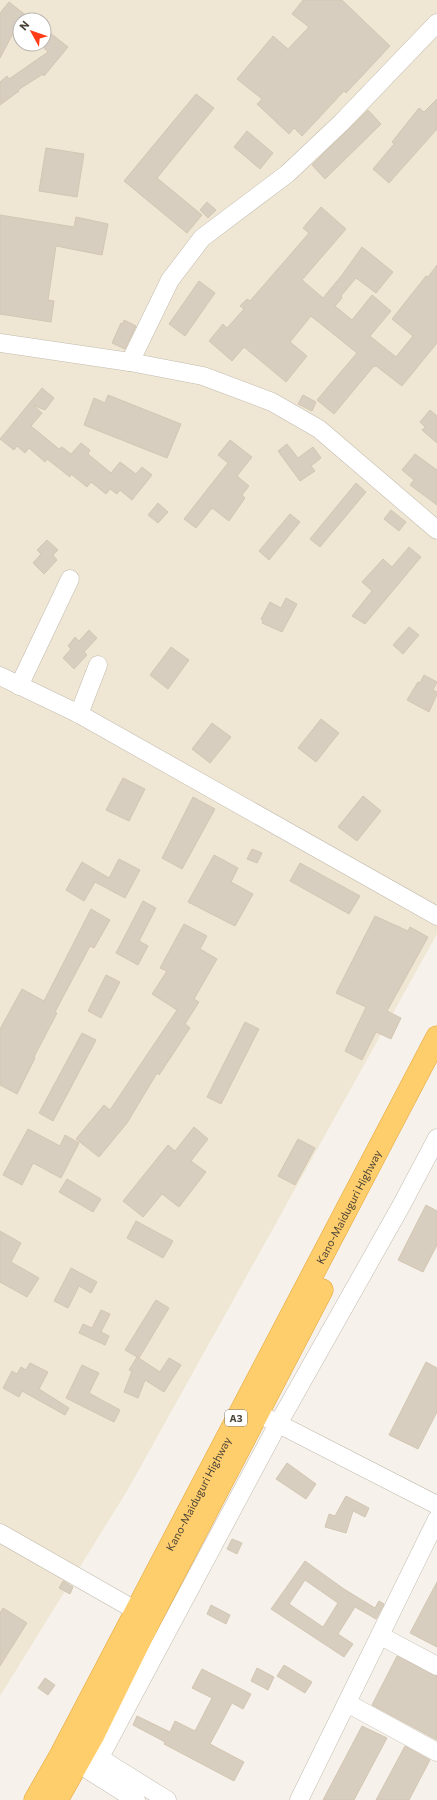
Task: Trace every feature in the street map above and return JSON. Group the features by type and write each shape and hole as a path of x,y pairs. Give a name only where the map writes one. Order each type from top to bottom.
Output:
{"highway":[{"name":"Kano-Maiduguri Highway","path":"35,1800 59,1758 135,1610 348,1209 437,1036"},
{"name":"Kano-Maiduguri Highway","path":"56,1800 89,1764 94,1734 151,1618 437,1066"}],"street":[{"path":"130,362 170,280 202,238 287,174 341,122 437,22"},
{"path":"0,343 130,362 204,376 272,402 319,429 437,530"},
{"path":"19,686 70,579"},
{"path":"79,714 98,665"},
{"path":"0,676 79,714 437,916"},
{"path":"89,1764 401,1206 437,1138"},
{"path":"257,1413 437,1506"},
{"path":"299,1800 381,1636 437,1519"},
{"path":"0,1533 135,1610"},
{"path":"381,1636 437,1666"},
{"path":"347,1703 437,1752"},
{"path":"89,1764 136,1800"},
{"path":"89,1764 167,1800"}],"shaded area":[{"path":"0,0 437,0 437,934 127,1491 0,1696"}],"building":[{"path":"303,0 342,0 390,46 346,93 344,91 302,136 294,128 289,134 257,104 262,99 237,79 273,36 288,49 309,27 292,14"},
{"path":"9,2 22,12 12,12 12,35 0,58 0,13"},
{"path":"52,34 68,47 44,76 43,74 18,90 19,91 0,105 0,82 7,76 9,79 48,52 52,52"},
{"path":"196,94 214,108 157,178 202,215 187,233 124,181"},
{"path":"437,99 437,129 389,183 373,169 394,144 392,142 419,108 424,112"},
{"path":"368,110 381,124 325,179 312,165"},
{"path":"247,131 273,153 260,169 234,147"},
{"path":"46,148 84,154 77,197 39,191"},
{"path":"207,202 216,210 208,218 200,210"},
{"path":"321,207 346,229 302,280 323,298 362,247 393,272 376,293 356,278 335,306 352,320 372,295 391,311 370,336 396,357 413,336 392,319 426,276 428,277 437,265 437,343 402,386 376,366 373,367 334,414 317,400 357,353 311,316 290,342 307,356 286,382 244,347 232,361 209,341 223,324 227,328 244,309 240,306 247,299 250,301 309,233 303,228"},
{"path":"0,215 74,227 76,217 108,224 102,255 56,246 48,300 54,301 51,322 0,314"},
{"path":"199,281 215,293 185,336 169,324"},
{"path":"124,320 136,326 125,349 112,343 121,323 123,324"},
{"path":"42,388 54,398 45,410 33,405 42,413 31,426 59,449 62,447 71,454 81,443 90,450 88,454 111,473 120,462 136,474 142,467 152,475 132,500 120,490 117,494 110,489 106,494 91,482 87,487 71,474 70,477 47,459 45,462 29,448 25,453 17,446 14,450 0,439"},
{"path":"108,395 181,424 167,458 84,425 94,398 105,403"},
{"path":"303,395 316,402 312,411 298,404"},
{"path":"430,410 437,416 437,443 422,430 425,427 420,422"},
{"path":"230,440 252,457 237,476 249,486 242,495 245,498 229,521 212,508 196,528 184,519 228,463 218,455"},
{"path":"287,444 298,458 313,447 321,458 311,466 315,471 300,481 278,451"},
{"path":"415,454 437,470 437,505 410,485 414,480 402,470"},
{"path":"356,483 366,492 320,547 310,539"},
{"path":"158,503 168,512 158,523 148,515"},
{"path":"391,510 406,522 399,531 384,519"},
{"path":"290,514 300,522 269,560 259,551"},
{"path":"47,540 58,550 53,555 57,560 44,574 33,563 41,554 37,550"},
{"path":"409,547 421,557 365,624 352,616 372,591 362,582 383,559 392,567"},
{"path":"286,598 297,604 282,632 262,623 263,621 261,619 270,602 281,608"},
{"path":"409,627 419,635 403,654 393,645"},
{"path":"89,630 97,638 84,652 87,655 74,669 63,658 71,649 68,646 75,637 79,641"},
{"path":"171,647 189,660 168,689 150,675"},
{"path":"424,675 437,682 433,690 437,692 437,694 429,712 407,700"},
{"path":"321,719 339,733 316,762 298,748"},
{"path":"212,723 231,737 210,763 192,749"},
{"path":"123,778 145,789 129,821 106,810"},
{"path":"363,796 381,811 357,841 338,827"},
{"path":"193,797 215,809 182,869 162,858"},
{"path":"252,849 262,853 257,863 247,859"},
{"path":"214,855 238,868 231,882 253,894 235,926 188,902"},
{"path":"119,859 140,870 125,898 95,882 84,901 66,890 82,862 109,878"},
{"path":"300,863 360,896 349,914 290,881"},
{"path":"143,901 156,908 139,941 148,946 138,965 116,953"},
{"path":"91,909 110,920 94,948 90,946 55,1012 57,1013 17,1094 0,1085 0,1029 22,989 44,1001"},
{"path":"375,916 408,931 410,927 428,937 387,1011 401,1018 391,1039 376,1032 362,1060 345,1051 366,1007 336,993"},
{"path":"184,924 207,936 200,949 217,959 194,999 199,1002 185,1024 190,1028 159,1075 157,1073 127,1123 99,1157 76,1139 104,1105 110,1110 177,1010 152,994 167,971 160,968"},
{"path":"106,975 120,982 101,1018 88,1011"},
{"path":"245,1022 259,1029 221,1104 207,1097"},
{"path":"82,1033 96,1040 53,1121 39,1113"},
{"path":"194,1127 208,1139 191,1161 206,1172 179,1207 162,1194 143,1217 123,1201 168,1145 175,1151"},
{"path":"28,1129 60,1146 65,1135 79,1143 61,1178 33,1163 22,1185 3,1175"},
{"path":"298,1139 315,1148 295,1185 278,1176"},
{"path":"67,1179 101,1199 93,1212 59,1192"},
{"path":"426,1205 437,1211 437,1245 423,1272 398,1260"},
{"path":"136,1221 173,1241 163,1258 127,1238"},
{"path":"0,1231 21,1243 11,1262 39,1278 27,1297 0,1282"},
{"path":"71,1268 97,1282 91,1293 79,1286 68,1308 54,1301"},
{"path":"156,1300 169,1308 139,1358 125,1350"},
{"path":"101,1310 110,1314 101,1332 109,1336 105,1345 79,1333 83,1324 92,1328"},
{"path":"137,1357 160,1372 169,1358 181,1365 164,1392 145,1380 138,1398 124,1392 132,1371 129,1370"},
{"path":"426,1362 437,1368 437,1412 418,1449 389,1435"},
{"path":"30,1363 48,1372 39,1389 69,1408 65,1415 22,1391 19,1397 3,1388 12,1371 17,1374 21,1367 26,1370"},
{"path":"82,1365 99,1373 89,1393 120,1410 114,1422 66,1398"},
{"path":"287,1463 316,1484 306,1499 276,1479"},
{"path":"346,1496 369,1508 365,1517 353,1511 346,1533 325,1527 329,1514 335,1516"},
{"path":"232,1539 242,1543 237,1554 227,1549"},
{"path":"305,1561 344,1589 375,1608 379,1601 384,1604 376,1619 355,1607 338,1634 353,1644 344,1657 271,1609","holes":["305,1580 338,1603 323,1627 289,1604"]},
{"path":"63,1581 73,1587 70,1594 59,1588"},
{"path":"437,1582 437,1647 410,1633"},
{"path":"211,1605 230,1615 226,1624 207,1614"},
{"path":"3,1608 27,1623 0,1666 0,1613"},
{"path":"397,1656 437,1676 437,1740 372,1705"},
{"path":"284,1665 312,1682 305,1693 277,1676"},
{"path":"257,1668 274,1677 268,1690 251,1681"},
{"path":"202,1669 251,1694 243,1709 232,1703 210,1744 244,1762 234,1781 164,1744 165,1742 133,1725 137,1716 170,1732 175,1721 195,1731 212,1698 192,1688"},
{"path":"45,1678 55,1685 48,1695 38,1688"},
{"path":"362,1726 387,1738 354,1800 323,1800"},
{"path":"405,1746 430,1760 409,1800 376,1800"}]}
